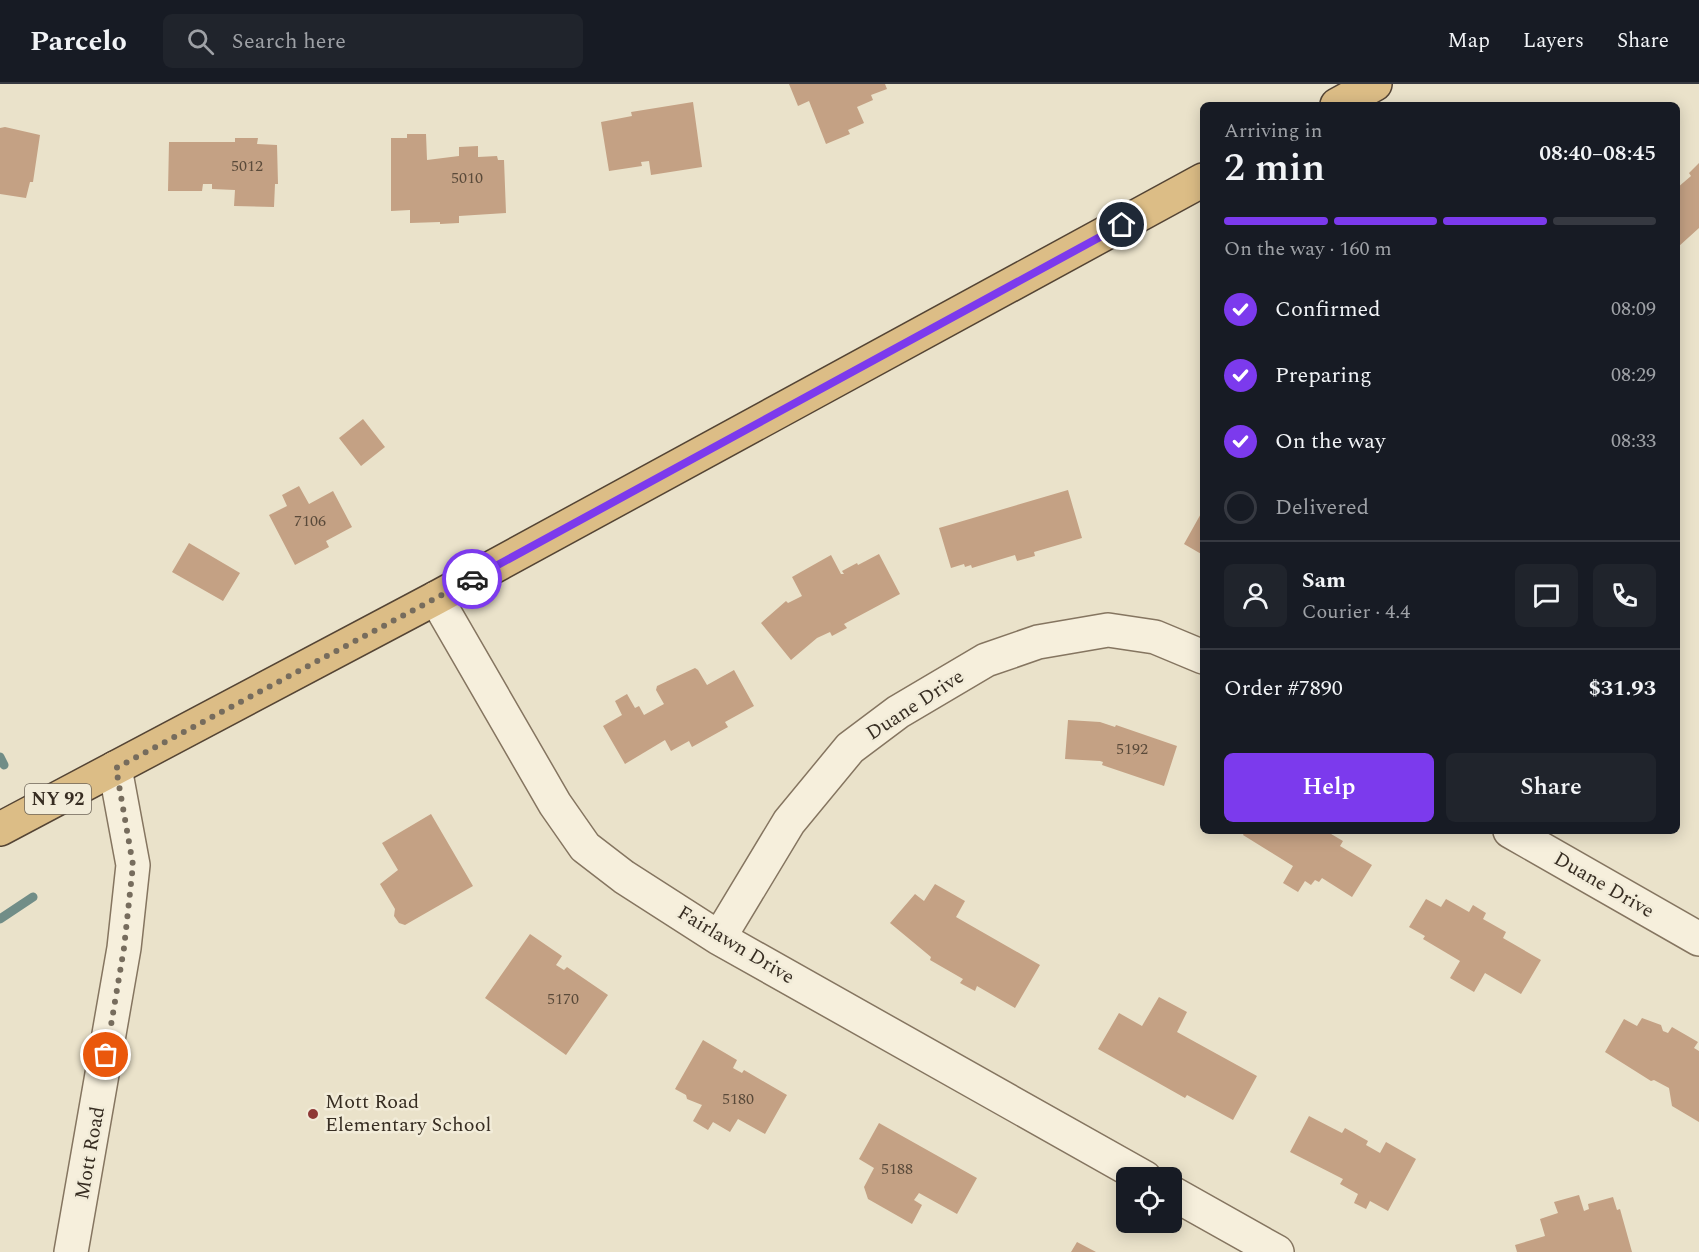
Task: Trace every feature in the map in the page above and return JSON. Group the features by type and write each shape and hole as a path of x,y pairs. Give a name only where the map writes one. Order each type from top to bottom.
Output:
{"highway":[{"path":"1343,102 1375,84"},
{"name":"NY 92","path":"0,829 436,598 1200,182"}],"street":[{"name":"Fairlawn Drive","path":"436,598 555,804 585,847 624,877 719,938 1125,1167"},
{"name":"Duane Drive","path":"719,938 789,822 850,748 898,711 986,660 1038,642 1108,630 1155,637 1200,656"},
{"name":"Mott Road","path":"71,1252 124,948 133,865 116,768"},
{"name":"Duane Drive","path":"1514,834 1699,939"},
{"path":"1182,1199 1277,1252"}],"building":[{"path":"789,84 885,84 887,89 871,95 873,100 857,107 864,123 848,130 850,134 826,144 809,101 798,106"},
{"path":"693,102 702,167 651,175 649,161 641,162 642,166 609,171 601,122 632,116 631,112"},
{"path":"5,127 40,135 33,182 30,182 26,198 0,194 0,128"},
{"path":"407,134 426,134 427,160 459,156 459,147 478,146 478,157 497,156 498,160 504,160 506,213 459,216 459,223 440,224 440,222 410,223 410,210 391,211 391,138 407,138"},
{"path":"235,138 258,138 257,144 277,145 278,184 275,184 274,207 234,206 235,190 212,189 212,184 203,184 202,191 168,191 169,142 235,142"},
{"path":"1699,163 1699,228 1680,245 1680,185 1691,176 1689,173"},
{"path":"363,419 385,447 361,466 339,438"},
{"path":"299,486 309,504 333,491 352,527 326,541 329,547 295,565 269,515 287,506 282,495"},
{"path":"1068,490 1082,538 1034,552 1035,556 1017,561 1015,555 972,568 971,565 965,567 964,564 951,568 939,528"},
{"path":"1200,515 1200,553 1184,544"},
{"path":"189,543 240,573 223,601 172,572"},
{"path":"879,554 900,594 844,624 847,628 832,636 830,632 817,638 791,660 761,623 786,601 788,603 802,596 792,577 831,555 841,574 844,574 842,571"},
{"path":"695,668 707,685 734,670 754,706 725,722 728,727 692,747 689,741 671,751 665,740 625,764 603,726 622,715 615,701 627,694 635,708 639,706 644,715 664,704 656,690 657,686"},
{"path":"1068,720 1100,722 1115,727 1116,725 1177,746 1164,786 1102,765 1103,762 1100,761 1065,759"},
{"path":"431,814 473,886 405,925 399,923 394,916 395,909 380,884 398,870 382,843"},
{"path":"1331,834 1343,841 1340,846 1372,865 1352,897 1322,878 1319,882 1315,880 1311,885 1305,881 1298,892 1283,883 1293,866 1243,835"},
{"path":"935,884 965,901 956,917 1040,965 1015,1008 977,986 975,991 960,983 963,979 930,960 931,957 890,923 915,894 924,901"},
{"path":"1426,899 1441,907 1446,899 1469,912 1473,905 1486,913 1483,919 1506,932 1503,938 1541,960 1521,994 1485,973 1474,992 1450,978 1460,961 1423,939 1425,936 1409,927"},
{"path":"530,934 562,956 556,965 564,970 567,967 608,995 566,1055 485,998"},
{"path":"1159,997 1187,1012 1177,1032 1257,1076 1233,1120 1187,1095 1185,1098 1098,1049 1119,1013 1142,1026"},
{"path":"1642,1018 1661,1025 1663,1031 1668,1033 1672,1027 1698,1042 1694,1048 1699,1051 1699,1122 1672,1106 1669,1088 1654,1080 1651,1081 1605,1052 1624,1019 1637,1026"},
{"path":"703,1040 737,1060 733,1068 742,1073 744,1070 787,1095 765,1134 738,1119 730,1132 713,1122 708,1130 693,1121 702,1105 687,1099 686,1095 675,1089"},
{"path":"1309,1116 1342,1133 1345,1128 1368,1141 1366,1145 1380,1153 1386,1142 1416,1159 1388,1211 1370,1201 1366,1209 1354,1203 1358,1194 1340,1184 1343,1179 1290,1152"},
{"path":"879,1123 977,1178 957,1214 919,1193 914,1200 922,1205 912,1224 868,1199 864,1187 874,1168 859,1159"},
{"path":"1579,1195 1584,1211 1589,1209 1588,1204 1613,1197 1617,1210 1620,1209 1632,1252 1517,1252 1515,1245 1545,1236 1540,1219 1558,1213 1554,1202"},
{"path":"1077,1242 1096,1252 1071,1252"}],"waterway":[{"path":"0,757 4,765"},
{"path":"0,919 33,897"}],"way so far":[{"path":"106,1055 124,948 133,865 116,768 472,579"}],"place":[{"name":"Mott Road Elementary School","path":"313,1114"}],"route":[{"path":"472,579 1122,225"}]}
